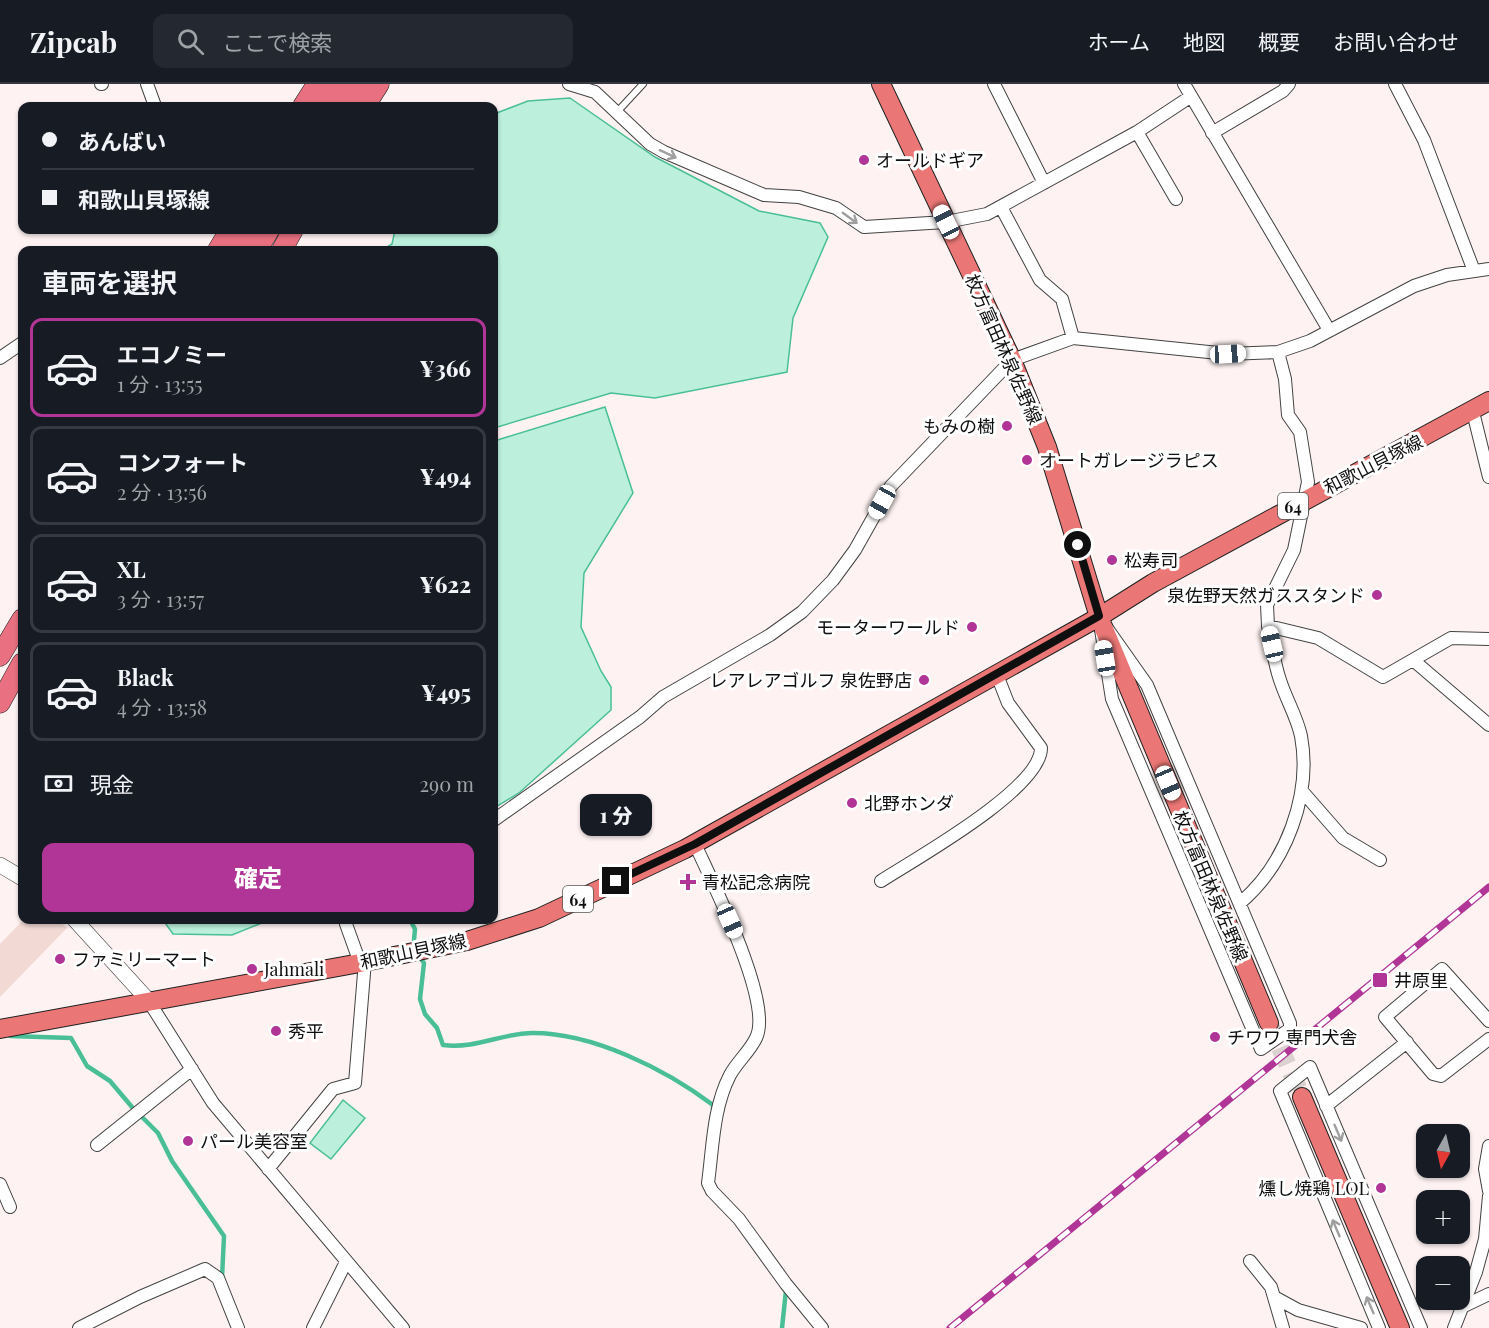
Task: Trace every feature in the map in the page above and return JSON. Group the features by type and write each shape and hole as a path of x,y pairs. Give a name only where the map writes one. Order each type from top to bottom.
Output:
{"highway":[{"path":"306,102 317,84"},
{"path":"327,102 338,84"},
{"path":"346,102 357,84"},
{"path":"368,102 379,84"},
{"path":"1,654 18,626"},
{"path":"0,702 18,670"}],"main road":[{"name":"枚方富田林泉佐野線","path":"881,84 1012,360 1047,447 1099,616 1269,1023"},
{"name":"和歌山貝塚線","path":"0,1029 466,941 539,918 695,844 997,675 1152,583 1473,412 1489,401"},
{"path":"1302,1097 1400,1328"}],"street":[{"path":"147,84 154,102"},
{"path":"569,84 595,92 650,144 664,152 764,195 799,197 836,208 864,227 946,222 987,214 1137,132 1190,97"},
{"path":"994,84 1044,183"},
{"path":"1184,84 1329,330"},
{"path":"1212,133 1283,91 1289,84"},
{"path":"1395,84 1424,140 1474,271"},
{"path":"1137,132 1176,199"},
{"path":"1001,207 1040,280 1062,299 1073,338"},
{"path":"498,817 640,717 663,697 770,635 802,612 833,580 855,550 891,486 1012,360 1073,338 1228,354 1278,352 1310,341 1414,286 1447,275 1489,269"},
{"path":"0,358 18,346"},
{"path":"1240,903 1275,861 1291,830 1302,791 1304,757 1300,734 1279,678 1268,626 1267,605 1294,550 1308,482 1300,432 1288,415 1285,379 1278,352"},
{"path":"1473,412 1489,477"},
{"path":"1099,616 1147,685 1290,1023 1290,1029 1261,1049 1112,699 1099,616"},
{"path":"1268,626 1318,638 1383,677 1451,638 1489,639"},
{"path":"1413,660 1489,725"},
{"path":"881,881 1000,804 1037,766 1041,748 1008,703 997,675"},
{"path":"1302,791 1343,838 1380,860"},
{"path":"695,844 738,940 757,997 759,1017 757,1037 742,1055 718,1100 708,1183 712,1191 739,1219 786,1284 822,1328"},
{"path":"0,865 18,876"},
{"path":"79,924 148,1000 213,1103 403,1328"},
{"path":"268,1169 333,1089 355,1083 363,962 346,924"},
{"path":"1489,1021 1442,969 1385,1017 1433,1074 1441,1076 1489,1039"},
{"path":"1326,1106 1407,1042"},
{"path":"1379,1328 1280,1091 1310,1067 1421,1328"},
{"path":"97,1146 192,1069"},
{"path":"1489,1146 1485,1169 1489,1190"},
{"path":"0,1184 10,1207"},
{"path":"1470,1283 1485,1239 1489,1196"},
{"path":"1250,1261 1271,1287 1283,1328"},
{"path":"313,1328 346,1262"},
{"path":"79,1328 140,1297 205,1269 218,1278 238,1328"},
{"path":"1470,1303 1489,1294"},
{"path":"1276,1298 1298,1310 1361,1328"},
{"path":"1454,1328 1461,1310"}],"lane":[{"path":"620,114 643,84"}],"shaded area":[{"path":"570,98 655,157 759,211 820,223 828,237 793,318 787,372 655,398 611,393 498,427 498,246 389,246 392,244 394,234 498,234 498,112 528,101"},
{"path":"605,407 633,493 584,573 581,627 611,687 611,710 519,793 498,806 498,440"},
{"path":"19,924 62,924 67,928 0,997 0,944"},
{"path":"166,924 259,924 232,935 173,934"},
{"path":"343,1100 365,1118 331,1159 310,1143"}],"waterway":[{"path":"412,924 415,929 414,940"},
{"path":"421,959 424,963 420,999 425,1014 437,1028 443,1045 467,1045 510,1035 533,1033 580,1039 604,1046 651,1066 713,1105 713,1109"},
{"path":"10,1036 71,1038 87,1066 110,1081 132,1107"},
{"path":"141,1116 158,1133 172,1161 224,1236 222,1278"},
{"path":"782,1328 786,1290"}],"tunnel":[{"path":"1269,1023 1302,1097"}],"railway":[{"path":"950,1328 1489,887"}],"place":[{"name":"オールドギア","path":"864,160"},
{"name":"もみの樹","path":"1007,426"},
{"name":"オートガレージラピス","path":"1027,460"},
{"name":"松寿司","path":"1112,560"},
{"name":"泉佐野天然ガススタンド","path":"1377,595"},
{"name":"モーターワールド","path":"972,627"},
{"name":"レアレアゴルフ 泉佐野店","path":"924,680"},
{"name":"北野ホンダ","path":"852,803"},
{"name":"青松記念病院","path":"688,882"},
{"name":"ファミリーマート","path":"60,959"},
{"name":"Jahmali","path":"252,969"},
{"name":"井原里","path":"1380,980"},
{"name":"秀平","path":"276,1031"},
{"name":"チワワ 専門犬舎","path":"1215,1037"},
{"name":"パール美容室","path":"188,1141"},
{"name":"燻し焼鶏 LOL","path":"1381,1188"}],"route":[{"path":"616,881 695,844 1099,616 1078,545"}]}
